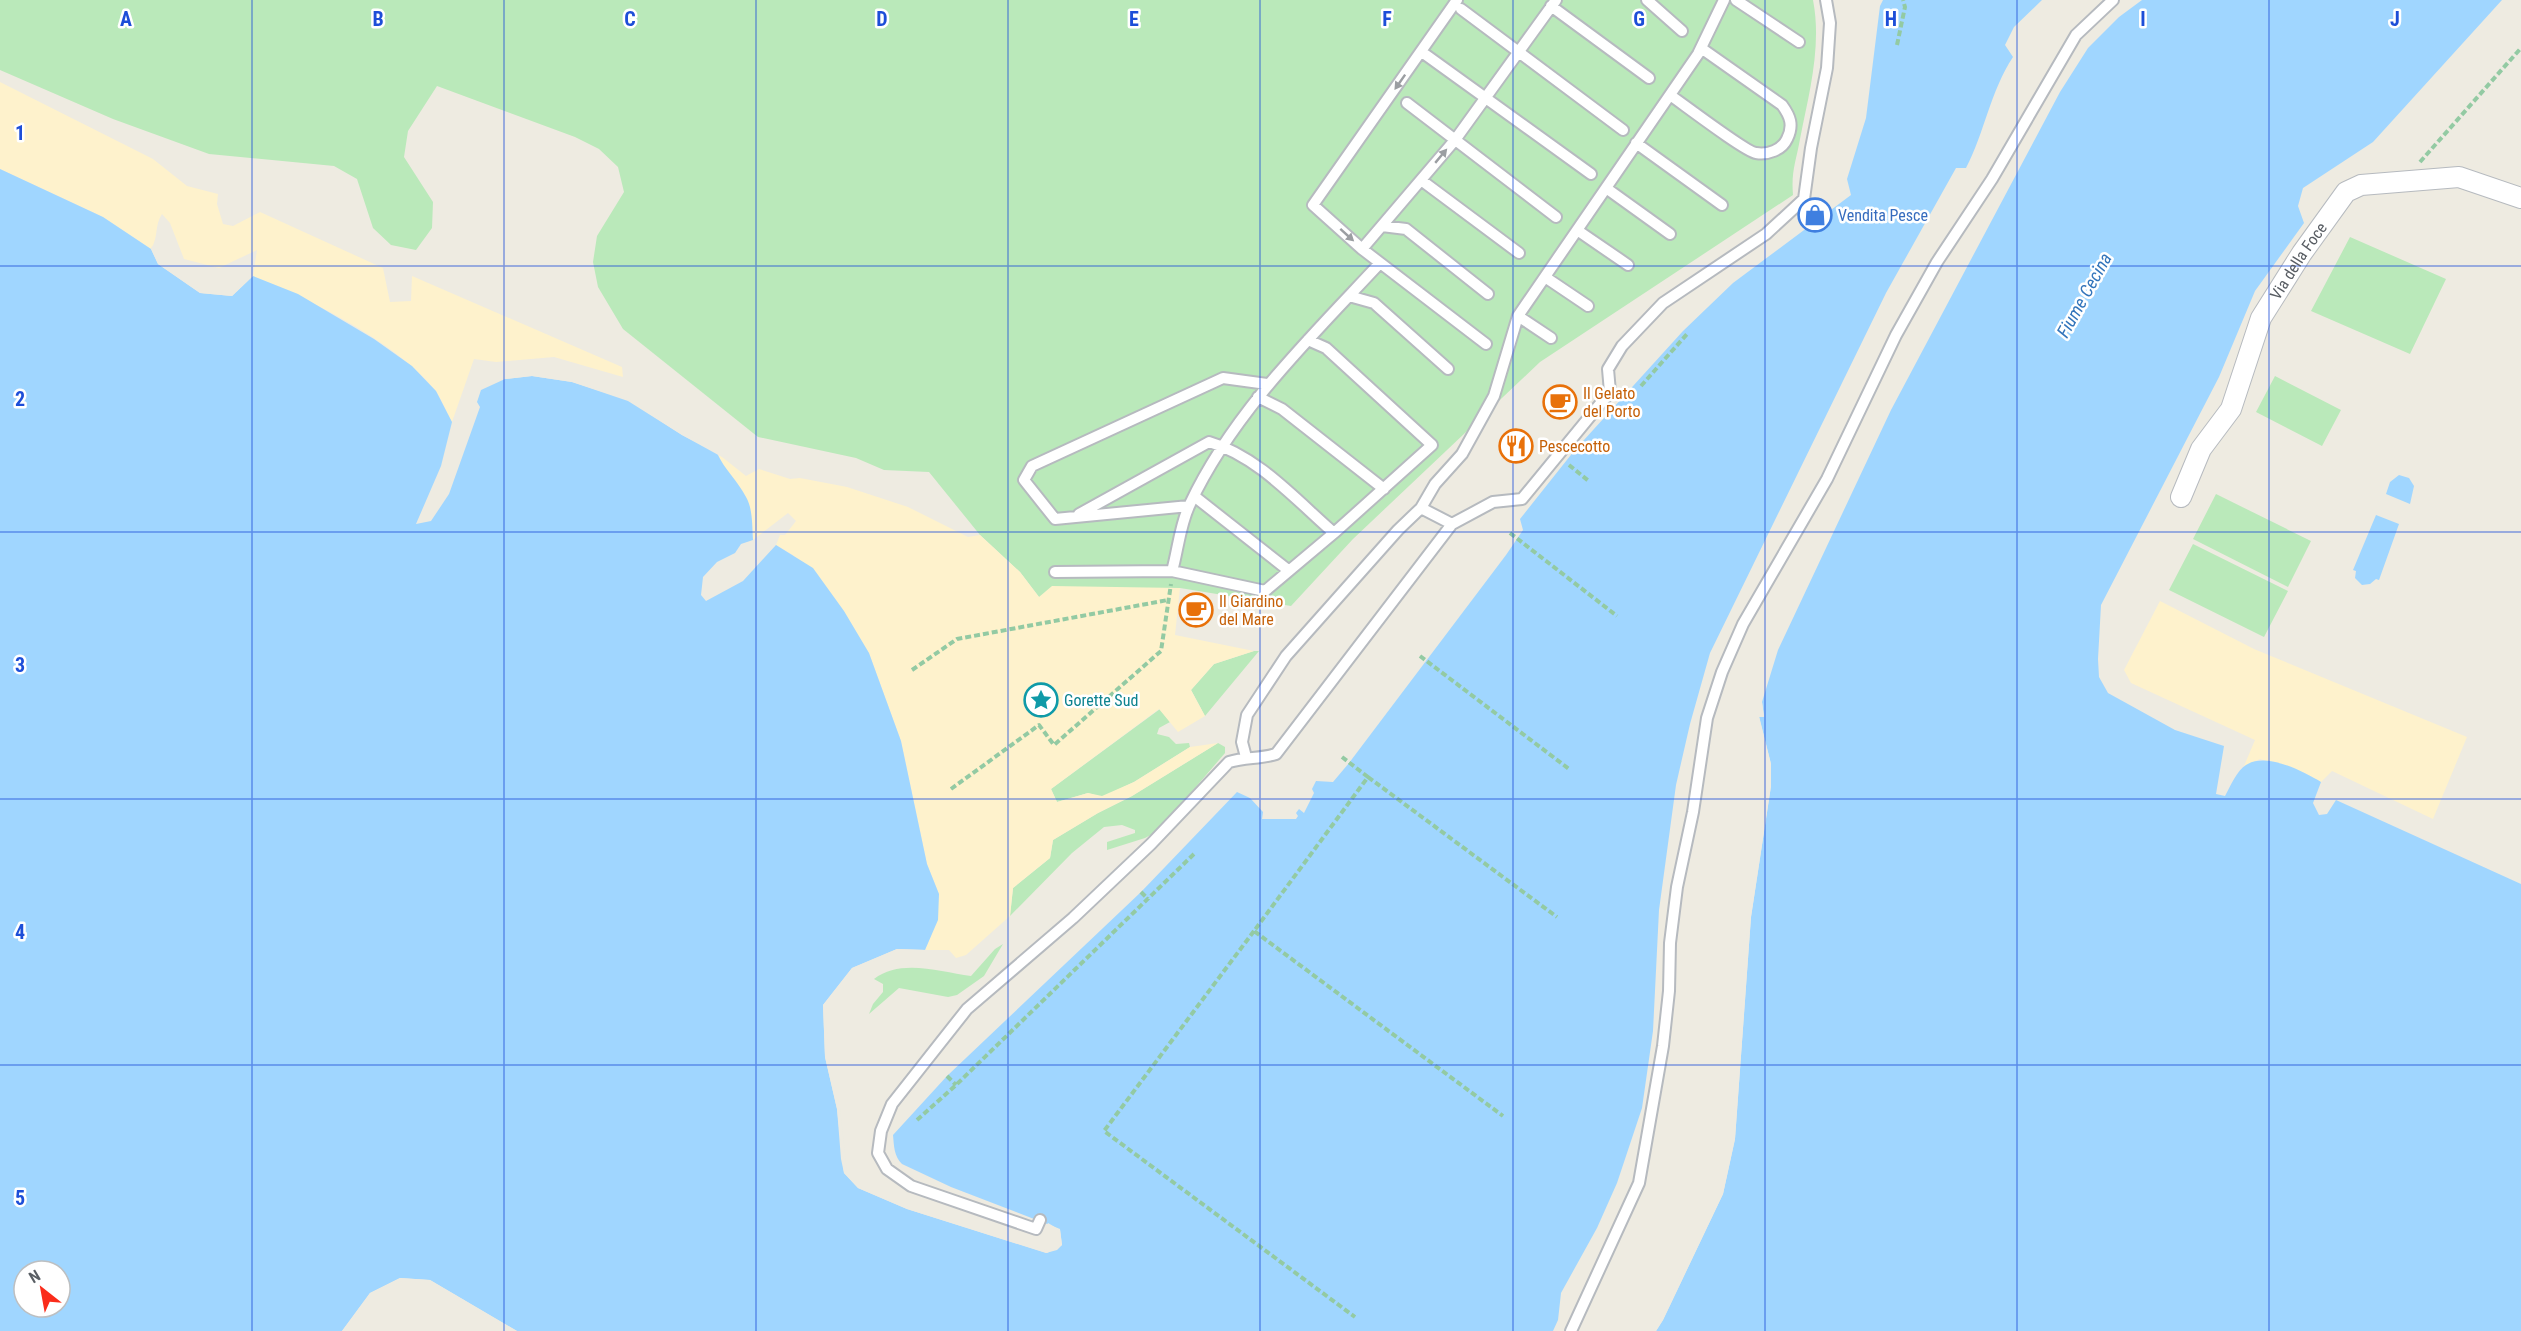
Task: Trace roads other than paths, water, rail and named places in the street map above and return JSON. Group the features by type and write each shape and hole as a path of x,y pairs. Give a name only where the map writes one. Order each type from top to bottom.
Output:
{"street":[{"name":"Via della Foce","path":"2181,497 2202,448 2231,409 2261,318 2339,198 2361,185 2459,177 2521,198"}],"lane":[{"path":"1647,0 1682,31"},
{"path":"1246,757 1242,742 1247,715 1286,656 1391,538 1421,508 1435,484 1462,454 1494,396 1518,316 1701,48 1724,0"},
{"path":"1736,0 1799,42"},
{"path":"1040,1220 1036,1229 911,1186 887,1169 878,1153 880,1131 892,1104 967,1009 1074,918 1151,844 1229,762 1246,757 1261,759 1276,754 1452,524 1493,502 1522,499 1610,392 1608,369 1622,346 1663,303 1766,234 1804,199 1811,148 1827,68 1830,23 1826,0"},
{"path":"1571,1331 1640,1183 1663,1046 1670,943 1677,887 1693,812 1707,718 1722,672 1743,624 1827,479 1896,335 1936,262 1992,179 2076,35 2113,0"},
{"path":"1362,249 1455,140 1554,3 1649,78"},
{"path":"1486,344 1362,249 1313,205 1459,4 1518,52 1623,130"},
{"path":"1670,95 1754,153 1774,152 1784,145 1791,132 1790,116 1782,105 1701,48"},
{"path":"1426,55 1591,174"},
{"path":"1407,103 1556,217"},
{"path":"1636,143 1722,205"},
{"path":"1421,180 1519,253"},
{"path":"1606,188 1670,234"},
{"path":"1382,226 1406,229 1488,294"},
{"path":"1577,230 1628,265"},
{"path":"1172,571 1191,501 1224,446 1267,384 1380,263"},
{"path":"1545,276 1588,306"},
{"path":"1350,296 1374,303 1448,369"},
{"path":"1518,316 1551,338"},
{"path":"1055,572 1172,571 1265,591 1432,445 1326,348 1308,340"},
{"path":"1267,384 1223,378 1032,466 1024,480 1055,519 1191,501 1288,570"},
{"path":"1258,397 1282,409 1384,489"},
{"path":"1074,518 1209,442 1224,446 1257,467 1334,533"},
{"path":"1421,508 1452,524"}],"water":[{"path":"1883,0 2042,0 2014,27 2005,45 2013,57 1993,98 1973,154 1966,168 1956,168 1886,293 1710,653 1676,785 1659,910 1653,1031 1642,1108 1617,1183 1597,1228 1561,1293 1558,1320 1553,1331 517,1331 430,1280 400,1278 370,1293 342,1331 0,1331 0,169 103,217 151,249 158,264 200,293 232,296 253,276 298,294 374,339 412,366 436,391 452,422 441,466 416,524 431,521 449,494 480,407 477,402 481,390 505,379 532,376 572,382 628,401 682,435 717,453 748,502 752,518 753,540 741,544 735,553 717,562 703,577 701,595 706,601 743,581 776,545 813,568 844,611 869,653 901,741 927,864 939,894 938,920 925,950 897,949 852,968 823,1005 825,1057 837,1109 844,1173 858,1188 907,1209 1047,1253 1062,1245 1060,1229 951,1187 902,1164 896,1154 893,1135 947,1076 1141,892 1237,792 1250,798 1263,812 1262,819 1296,819 1299,809 1304,813 1314,793 1312,789 1316,781 1333,782 1349,763 1506,555 1523,530 1520,519 1574,451 1683,331 1733,283 1851,195 1847,179 1866,118 1880,6"},
{"name":"Fiume Cecina","path":"2142,0 2502,0 2373,142 2303,188 2298,206 2304,223 2255,291 2219,377 2101,605 2098,659 2099,677 2108,693 2175,730 2224,746 2216,794 2225,796 2237,775 2246,765 2264,761 2284,764 2321,782 2313,803 2319,815 2327,814 2336,800 2521,884 2521,1331 1656,1331 1723,1194 1735,1139 1751,917 1771,786 1771,764 1759,716 1764,716 1762,702 1778,650 1891,410 2060,92 2088,48 2119,17"},
{"path":"2399,475 2409,478 2414,486 2410,504 2386,494 2390,482"},
{"path":"2376,515 2399,524 2379,580 2376,579 2370,584 2362,585 2355,578 2356,571 2353,570"}],"place":[{"name":"Vendita Pesce","path":"1815,215"},
{"name":"Il Gelato del Porto","path":"1560,402"},
{"name":"Pescecotto","path":"1516,446"},
{"name":"Il Giardino del Mare","path":"1196,610"},
{"name":"Gorette Sud","path":"1041,700"}]}
